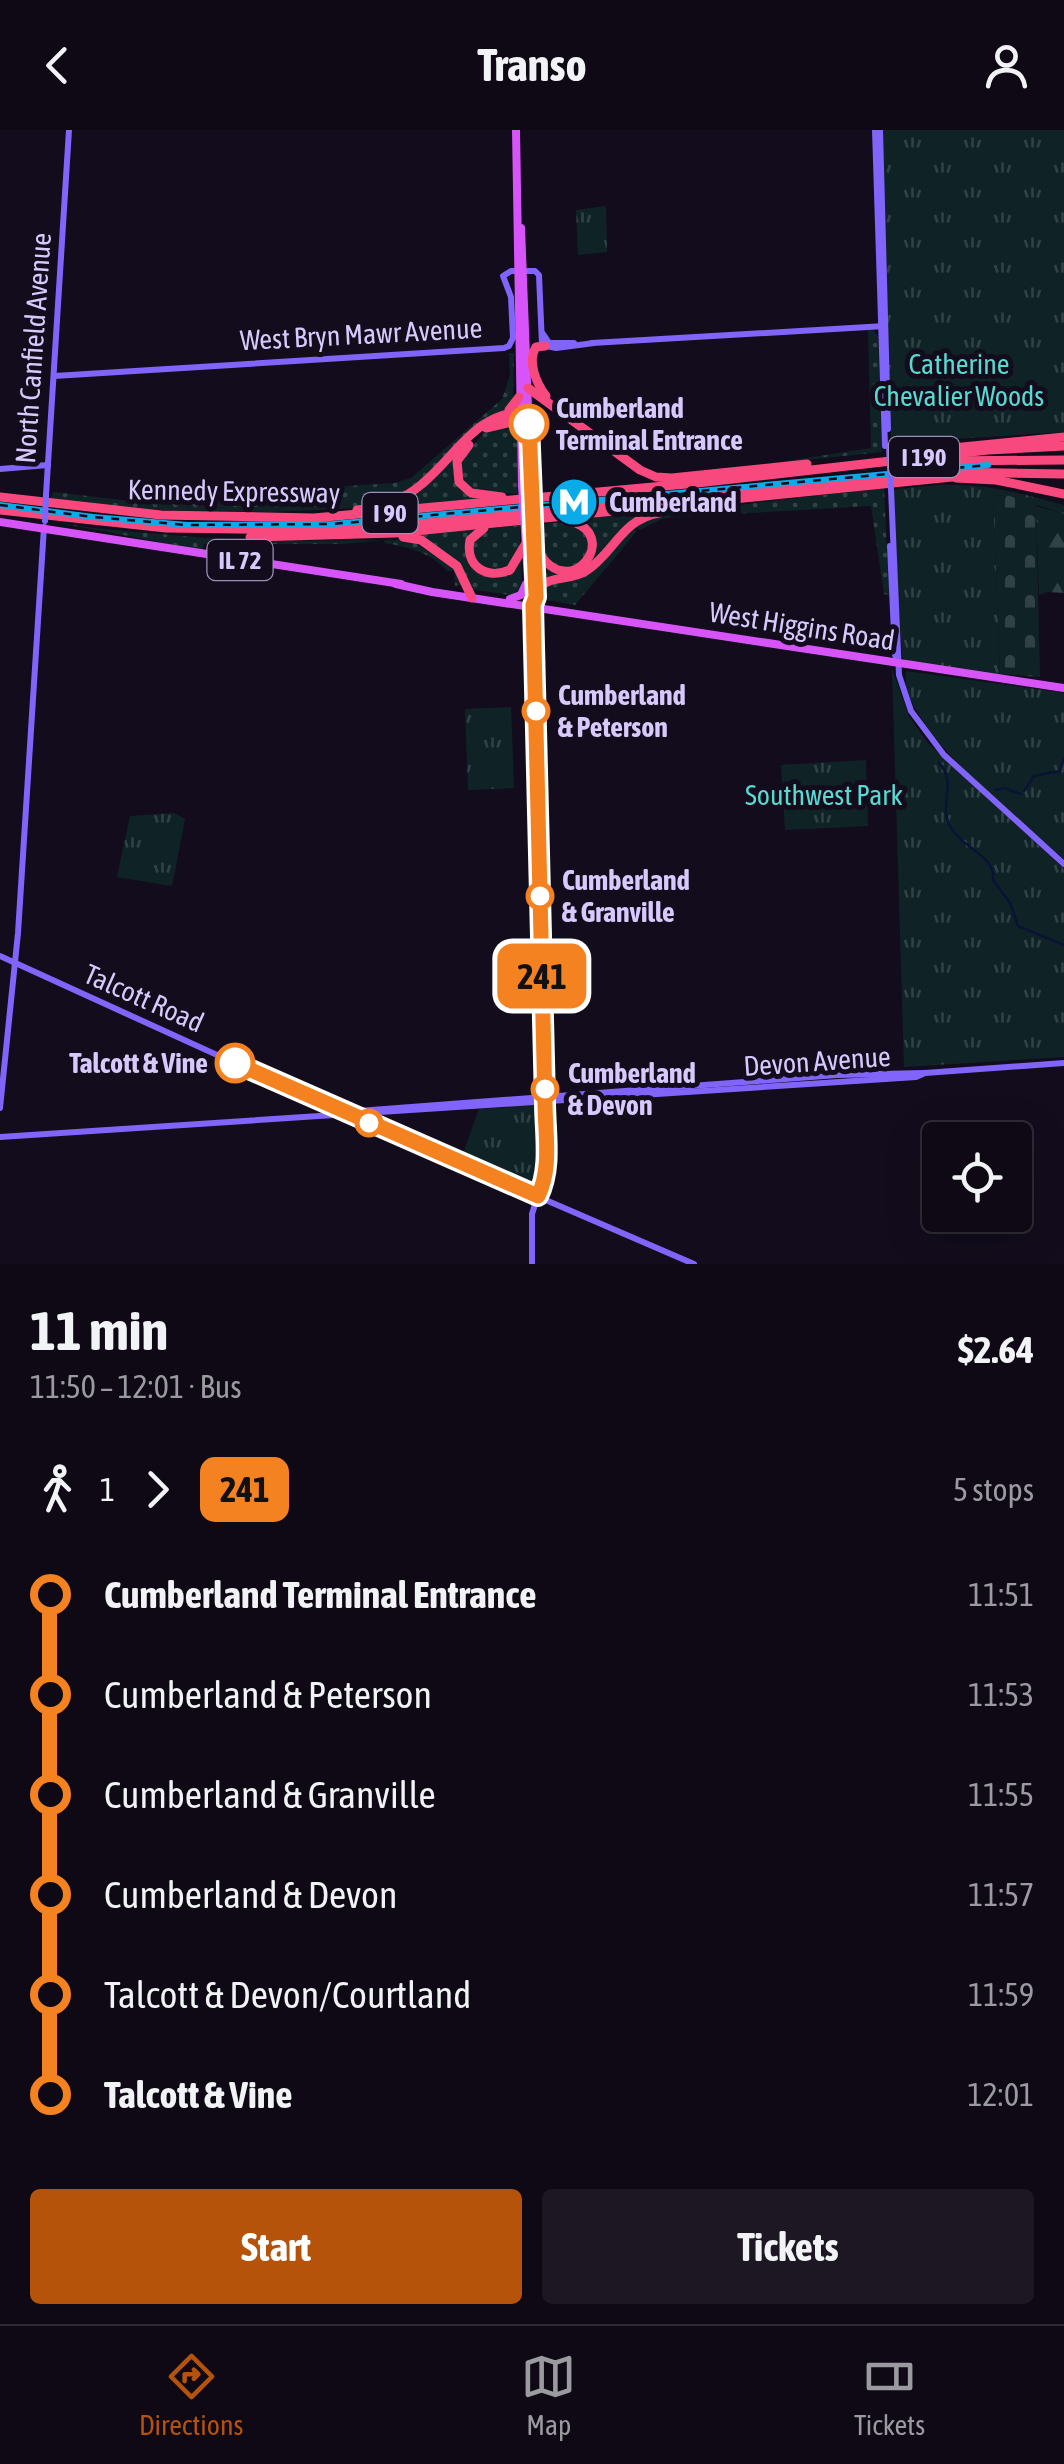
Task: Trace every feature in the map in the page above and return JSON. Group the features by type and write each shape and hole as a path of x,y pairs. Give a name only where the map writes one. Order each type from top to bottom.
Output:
{"highway":[{"path":"544,346 533,350 534,373 555,409"},
{"path":"528,388 640,470 664,478 1063,441"},
{"path":"290,519 304,514 372,508 396,500 425,482 483,423 507,412 520,397"},
{"path":"507,412 524,414"},
{"path":"524,414 499,420 486,428 459,457 456,472 459,482 478,495 534,498"},
{"path":"486,428 512,422 520,434"},
{"name":"Kennedy Expressway","path":"0,498 147,514 290,519 784,474 1063,441"},
{"name":"I 90","path":"784,474 935,461 1064,461"},
{"name":"I 90","path":"153,528 282,531 386,526 948,472 1060,474"},
{"path":"943,478 1060,474"},
{"name":"I 190","path":"153,528 238,536 356,535 943,478 996,480 1064,494"},
{"path":"536,591 545,581 572,577 590,568 624,530 647,515 784,494"},
{"name":"Kennedy Expressway","path":"0,510 153,528"},
{"path":"502,523 480,530 470,540 469,556 477,568 496,574 510,570 530,543 546,563 563,572 581,567 592,553 591,536 581,524 542,519"},
{"path":"356,535 422,540 457,566 465,580 466,594"}],"main road":[{"path":"516,130 520,397 536,591 533,605"},
{"path":"520,270 528,388 520,434 526,486"},
{"name":"West Higgins Road","path":"0,522 44,524 396,584 1064,688"},
{"path":"530,543 528,597 533,605"},
{"path":"510,599 522,595 528,574"},
{"name":"West Higgins Road","path":"396,584 533,605"}],"street":[{"name":"North Canfield Avenue","path":"0,1108 14,965 69,130"},
{"path":"877,130 889,489 900,665 906,700 924,731 944,754 1064,864"},
{"name":"West Bryn Mawr Avenue","path":"54,376 504,348 510,346 513,338 511,297 502,276 520,270"},
{"path":"520,270 535,271 538,275 540,338 544,346 594,343"},
{"path":"540,323 549,343 882,326"},
{"path":"0,468 48,465"},
{"path":"532,1264 530,1228 546,1170 533,605"},
{"name":"Talcott Road","path":"0,956 694,1264"},
{"name":"Devon Avenue","path":"0,1136 881,1072 925,1074 1064,1063"}],"green space":[{"name":"Catherine Chevalier Woods","path":"882,130 1064,130 1064,432 891,443"},
{"path":"606,206 607,252 578,255 576,210"},
{"path":"868,330 878,336 882,452 767,464 871,448"},
{"path":"509,353 514,353 513,399 506,409 480,422 426,478 396,498 355,508 273,512 160,510 50,500 53,492 123,500 217,503 224,494 394,483 411,478 502,399 510,375"},
{"path":"508,424 517,432 518,494 477,492 462,481 461,459 484,433"},
{"path":"462,447 455,477 483,498 377,509 398,502"},
{"path":"938,485 986,487 1064,505 1064,514 1007,495 993,496 1000,678 907,662 902,657 893,493 895,489"},
{"path":"884,488 889,595 884,594 871,506 664,518 639,530 636,526 633,529 637,531 575,605 546,600 541,595 543,585 580,577 629,527 654,515"},
{"path":"1007,495 1036,503 1040,677 1000,674 993,496"},
{"path":"1036,506 1064,514 1064,593 1039,595"},
{"path":"649,512 589,565 595,550 583,523 576,520"},
{"path":"49,521 206,538 382,540 343,544 204,544 202,550"},
{"path":"574,523 588,535 589,554 572,569 549,563 539,543 538,524"},
{"path":"520,525 520,546 512,565 495,573 473,560 472,540 482,530"},
{"path":"478,527 467,541 478,572 514,569 521,560 522,584 518,593 469,589 464,571 407,534"},
{"path":"384,540 410,540 458,570 462,585 455,586 454,571 447,571 419,552"},
{"path":"537,556 549,569 589,565 582,571 539,582"},
{"path":"892,669 909,716 927,742 1064,869 1064,1057 904,1067"},
{"path":"906,671 1064,693 1064,859 941,745 921,719 909,693"},
{"path":"511,707 514,788 468,790 465,709"},
{"name":"Southwest Park","path":"866,760 868,826 785,830 781,765"},
{"path":"174,813 185,819 172,886 117,877 130,816"},
{"path":"542,1105 543,1166 537,1192 461,1159 479,1109"}],"waterway":[{"path":"1024,791 1034,776 1060,771 1064,758"},
{"path":"939,763 947,778 950,826 989,864 993,880 1010,903 1018,926 1064,945"},
{"path":"996,790 1004,788 1021,794"}],"railway":[{"path":"0,505 187,525 333,524 988,465"}],"bus line":[{"name":"241","path":"235,1063 538,1196 542,1190 546,1177 545,1102 529,424"}],"place":[{"name":"Cumberland Terminal Entrance","path":"529,424"},
{"name":"Cumberland","path":"574,502"},
{"name":"Cumberland & Peterson","path":"536,711"},
{"name":"Cumberland & Granville","path":"540,896"},
{"name":"Talcott & Vine","path":"235,1063"},
{"name":"Cumberland & Devon","path":"545,1089"}]}
